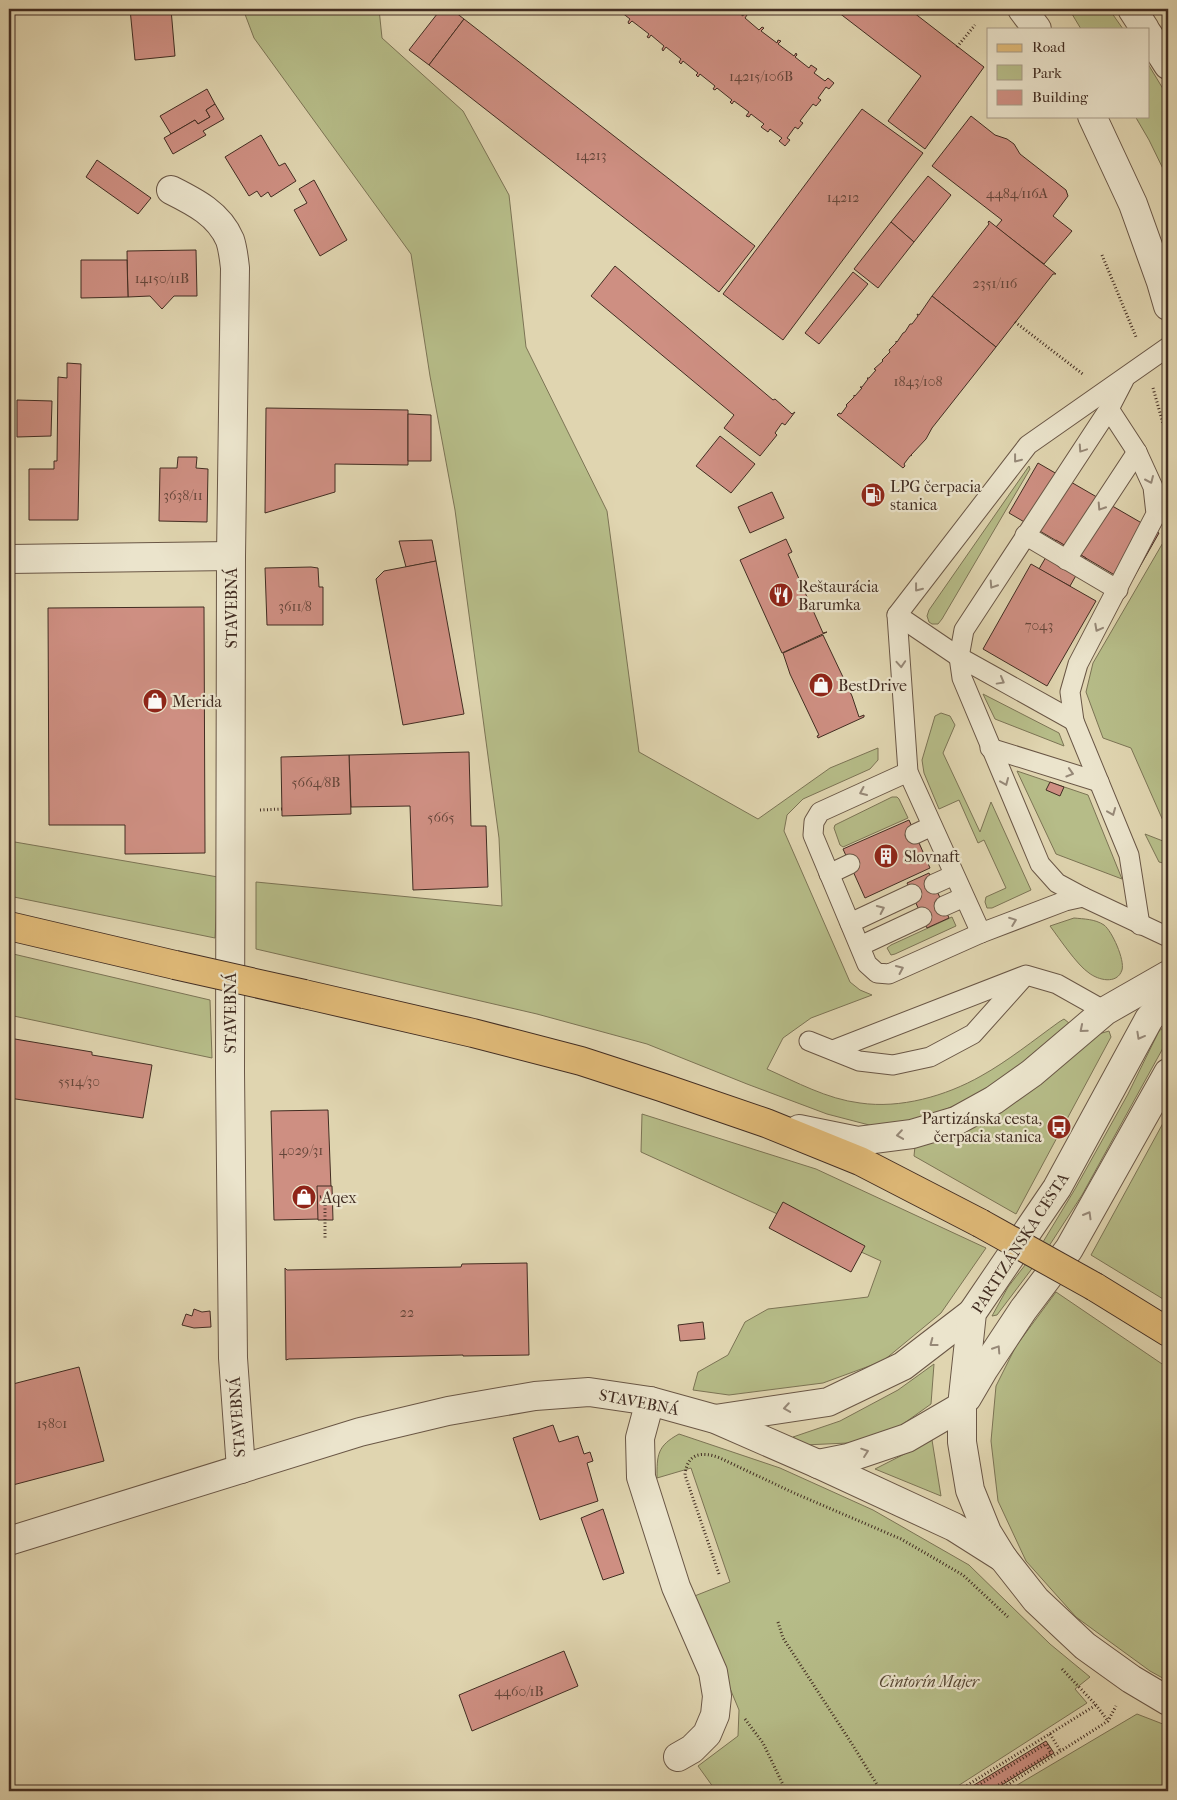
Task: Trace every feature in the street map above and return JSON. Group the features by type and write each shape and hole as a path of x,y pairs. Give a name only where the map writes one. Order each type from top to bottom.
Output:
{"main road":[{"path":"9,926 473,1033 581,1061 766,1123 860,1161 980,1223 1095,1287 1168,1332"}],"street":[{"path":"1022,9 1036,28"},
{"path":"1132,9 1144,28"},
{"path":"1150,37 1168,64"},
{"path":"1093,118 1133,204 1168,306"},
{"name":"STAVEBNÁ","path":"171,190 200,204 220,222 231,241 235,268 231,556 230,1109 233,1358 241,1469"},
{"name":"STAVEBNÁ","path":"9,559 231,556"},
{"path":"766,1123 858,1141 912,1134 956,1120 994,1100 1032,1073 1105,1011 1168,975"},
{"name":"PARTIZÁNSKA CESTA","path":"1168,996 1149,1019 1057,1188 972,1313 962,1406 962,1442 970,1490 987,1532 1004,1558 1036,1600 1085,1646 1131,1679 1168,1701"},
{"path":"818,1464 848,1458 907,1438 962,1406 1023,1310 1069,1249 1168,1073"},
{"name":"STAVEBNÁ","path":"715,1419 828,1402 903,1366 972,1313"},
{"name":"STAVEBNÁ","path":"9,1541 360,1432 448,1411 535,1396 589,1392 650,1401 715,1419 954,1527 1004,1558"},
{"path":"650,1401 640,1438 641,1478 676,1587 712,1672 717,1696 715,1715 707,1734 692,1749 678,1758"}],"lane":[{"path":"1168,346 1126,376 1107,400 1025,535 964,630 959,657 962,678 1040,864 1057,883 1168,938"},
{"path":"1107,400 1137,452 1153,487 1156,514 1078,664 1070,692 1074,722 1129,855 1140,925"},
{"path":"981,933 908,772 897,615 1028,445 1107,400"},
{"path":"1066,560 1137,452"},
{"path":"1025,535 1118,590"},
{"path":"897,615 959,657 1074,722"},
{"path":"990,748 1099,782"},
{"path":"908,772 820,812 814,822 813,835 829,874 867,964 877,972 889,974 981,933 1065,901 1083,897"},
{"path":"915,834 932,826"},
{"path":"829,874 850,864"},
{"path":"934,884 954,874"},
{"path":"850,923 912,894"},
{"path":"944,906 964,897"},
{"path":"860,946 922,917"},
{"path":"809,1040 859,1061 893,1065 930,1058 972,1034 1026,974"},
{"path":"833,1050 1026,974 1057,984 1105,1011"}],"path":[{"path":"957,47 975,26"},
{"path":"1015,322 1107,400"},
{"path":"320,1197 325,1196 325,1238"},
{"path":"719,1574 685,1475 686,1465 691,1458 699,1455 709,1454 720,1458 794,1493 901,1539 963,1576 1013,1622"},
{"path":"778,1622 783,1638 881,1791"},
{"path":"1062,1669 1096,1705 1108,1721"},
{"path":"998,1791 1108,1721 1131,1679"},
{"path":"717,1696 744,1717 763,1743 786,1791"},
{"path":"958,1791 1096,1705"},
{"path":"1050,1734 1054,1744 1061,1752"},
{"path":"969,1791 1046,1744 1051,1753 989,1791"},
{"path":"974,1791 978,1788"}],"green space":[{"path":"243,9 379,9 382,38 463,111 509,195 526,347 607,511 639,752 758,819 830,768 878,748 878,760 870,769 803,799 787,815 784,831 850,982 860,990 872,995 811,1018 783,1038 767,1069 812,1089 848,1101 875,1104 907,1102 953,1090 1001,1064 1064,1019 1069,1023 1017,1067 973,1098 905,1123 873,1126 827,1114 647,1044 537,1014 256,949 256,882 502,906 499,838 455,510 430,376 411,254 254,38"},
{"path":"1069,9 1109,9 1122,28 1080,28"},
{"path":"1150,67 1168,97 1168,179 1136,118 1150,118"},
{"path":"1029,466 1030,469 942,619 938,624 932,624 927,616 929,610"},
{"path":"1168,534 1168,832 1131,748 1103,738 1086,692 1093,663"},
{"path":"983,694 1059,733 1064,746 995,719"},
{"path":"941,713 950,716 955,725 943,753 980,832 991,802 1031,890 992,908 987,908 986,897 1006,888 984,840 978,843 959,800 939,809 924,773 922,760 935,716"},
{"path":"1017,771 1088,795 1122,879 1056,854"},
{"path":"892,797 899,799 908,818 843,847 840,845 834,828 835,825"},
{"path":"1145,834 1168,843 1167,864 1159,862"},
{"path":"9,841 218,877 215,938 9,896"},
{"path":"952,917 956,926 895,954 891,955 887,948 891,945"},
{"path":"1074,918 1097,922 1107,928 1122,960 1120,975 1107,980 1097,978 1089,973 1074,958 1050,926"},
{"path":"9,953 210,1000 212,1058 9,1015"},
{"path":"1168,1024 1168,1039 1082,1195 1049,1246 997,1315 992,1316 1008,1287 1043,1242 1075,1189 1128,1094 1159,1031"},
{"path":"1109,1031 1111,1037 1016,1214 914,1156 915,1146 950,1137 1016,1099 1095,1035"},
{"path":"642,1114 816,1169 986,1248 941,1313 883,1361 823,1383 729,1395 693,1390 698,1372 728,1355 745,1322 768,1309 868,1297 881,1261 641,1152"},
{"path":"1168,1114 1168,1302 1091,1255"},
{"path":"1056,1292 1168,1368 1168,1681 1150,1671 1076,1617 1026,1561 998,1501 991,1441 996,1386 1016,1346"},
{"path":"934,1364 931,1404 896,1429 848,1443 804,1445 793,1437 840,1421 898,1390"},
{"name":"Cintorín Majer","path":"679,1434 780,1468 873,1510 969,1565 1050,1644 1090,1677 1075,1689 1087,1703 950,1791 716,1791 698,1766 738,1736 739,1710 692,1597 730,1582 691,1468 657,1478 657,1463 662,1447"},
{"path":"932,1440 941,1496 875,1469"},
{"path":"1137,1714 1168,1726 1168,1791 1007,1791"}],"building":[{"path":"130,9 171,9 175,56 135,60"},
{"path":"441,9 451,9 464,19 429,65 409,50"},
{"path":"617,9 733,9 743,16 744,13 747,15 745,18 759,30 762,27 764,28 761,31 777,43 778,40 781,41 778,44 794,56 796,53 795,57 809,68 811,65 817,69 814,73 825,81 828,78 834,83 829,89 826,87 818,98 821,100 816,106 813,104 800,121 803,123 798,129 795,127 787,138 790,140 785,146 779,141 782,138 770,129 768,132 761,127 764,124 751,114 749,117 746,116 749,112 734,101 732,104 730,102 732,100 717,88 713,89 715,86 700,74 698,77 696,75 698,73 683,61 681,64 679,62 681,59 666,47 663,51 664,46 651,35 649,38 647,37 649,34 632,21 629,24 630,19"},
{"path":"834,9 909,9 984,67 925,149 888,121 921,76"},
{"path":"464,19 755,246 719,292 429,65"},
{"path":"207,89 215,104 206,110 210,117 198,124 195,120 171,134 160,116"},
{"path":"215,104 224,119 203,131 206,135 173,154 164,138 195,120 198,124 210,117 206,110"},
{"path":"862,109 923,153 783,340 723,294"},
{"path":"971,116 995,135 1007,139 1014,144 1020,154 1066,190 1068,196 1053,216 1072,231 1044,264 996,227 1002,220 932,166"},
{"path":"261,135 279,166 285,163 296,181 271,197 268,192 261,197 257,191 249,196 225,157"},
{"path":"97,160 151,198 138,214 86,177"},
{"path":"928,176 951,195 914,242 891,222"},
{"path":"314,180 347,240 320,256 294,210 307,203 299,189"},
{"path":"989,221 1056,274 1053,274 996,347 932,296 989,224"},
{"path":"891,222 914,242 878,288 854,269"},
{"path":"196,250 197,296 174,296 162,309 150,296 128,297 127,251"},
{"path":"81,260 127,260 128,297 81,298"},
{"path":"615,266 773,400 775,399 792,414 795,412 785,425 782,423 775,433 777,435 760,456 724,428 734,415 591,296"},
{"path":"853,272 868,284 819,344 805,333"},
{"path":"932,296 996,347 932,428 926,439 910,456 903,468 837,415 841,414 854,395 862,388 860,387 876,370 874,369 883,361 890,352 889,350 912,324 918,316 917,314 919,315"},
{"path":"67,363 81,364 78,520 29,520 29,469 54,469 54,461 57,461 58,377 67,378"},
{"path":"9,369 13,369 12,436 9,436"},
{"path":"17,400 52,401 51,436 17,437"},
{"path":"266,408 408,410 408,465 335,464 335,492 265,513"},
{"path":"408,414 431,415 431,461 408,461"},
{"path":"720,436 755,464 731,493 696,466"},
{"path":"178,457 197,457 196,468 208,469 207,522 159,521 160,468 177,468"},
{"path":"1038,463 1159,533 1130,584 1009,513"},
{"path":"772,492 784,518 750,533 738,507"},
{"name":"Reštaurácia Barumka","path":"786,539 792,552 788,554 823,633 827,632 782,653 740,560"},
{"path":"432,540 436,561 406,567 399,541"},
{"path":"1056,540 1086,558 1070,586 1039,569"},
{"path":"436,561 464,714 403,725 376,579 384,571"},
{"path":"1031,564 1096,601 1047,686 983,649"},
{"path":"265,568 318,568 319,587 323,587 323,625 267,625"},
{"path":"204,607 205,853 125,854 125,825 49,825 48,608"},
{"name":"BestDrive","path":"823,635 852,696 859,717 864,715 864,717 818,738 817,736 819,735 790,674 783,653"},
{"path":"469,752 471,826 486,826 488,887 413,890 410,806 351,807 349,755"},
{"path":"349,755 351,814 282,816 281,757"},
{"path":"1050,782 1064,787 1060,796 1046,790"},
{"name":"Slovnaft","path":"909,820 930,868 865,898 843,849"},
{"name":"Slovnaft","path":"929,873 949,918 927,928 907,883"},
{"path":"9,1038 92,1052 92,1055 152,1065 143,1118 9,1098"},
{"path":"328,1110 331,1188 320,1189 320,1219 274,1220 271,1111"},
{"path":"317,1186 332,1186 333,1220 318,1220"},
{"path":"783,1202 865,1246 851,1272 769,1228"},
{"path":"527,1263 529,1355 286,1360 285,1268 287,1270 461,1267 462,1264"},
{"path":"194,1309 202,1312 210,1311 211,1327 194,1328 182,1325 186,1314 192,1316"},
{"path":"703,1322 705,1339 680,1341 678,1325"},
{"path":"79,1367 104,1461 9,1486 9,1385"},
{"path":"553,1425 559,1442 578,1436 584,1454 590,1452 593,1461 587,1463 598,1501 540,1520 513,1438"},
{"path":"603,1509 624,1573 603,1580 581,1518"},
{"path":"564,1651 578,1686 472,1731 459,1695"},
{"path":"1046,1741 1054,1753 992,1791 966,1790"}],"place":[{"name":"LPG čerpacia stanica","path":"873,495"},
{"name":"Reštaurácia Barumka","path":"781,595"},
{"name":"BestDrive","path":"821,685"},
{"name":"Merida","path":"155,701"},
{"name":"Slovnaft","path":"886,856"},
{"name":"Partizánska cesta, čerpacia stanica","path":"1059,1127"},
{"name":"Aqex","path":"304,1197"}]}
